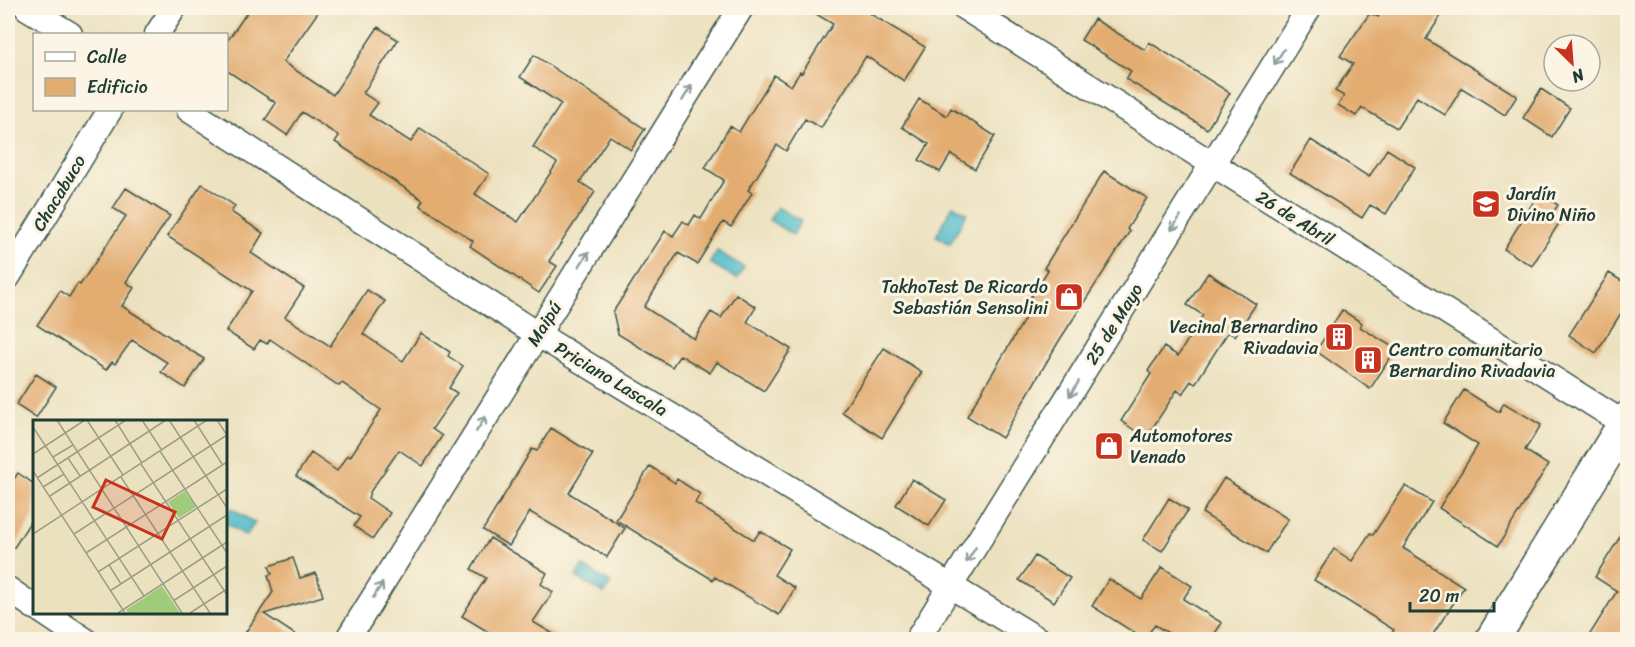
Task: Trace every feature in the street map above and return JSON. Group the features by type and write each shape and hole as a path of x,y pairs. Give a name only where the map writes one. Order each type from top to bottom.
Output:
{"main road":[{"path":"1492,639 1626,422"}],"street":[{"path":"27,8 68,33"},
{"path":"158,33 174,8"},
{"name":"Maipú","path":"347,639 741,8"},
{"name":"26 de Abril","path":"965,8 1212,166 1626,422"},
{"name":"25 de Mayo","path":"917,639 1309,8"},
{"name":"Chacabuco","path":"8,277 109,111"},
{"name":"Priciano Lascala","path":"191,111 537,334 1039,639"},
{"path":"8,589 33,606"},
{"path":"47,614 85,639"}],"water":[{"path":"953,205 967,213 950,244 936,236"},
{"path":"777,207 801,221 793,235 769,220"},
{"path":"717,251 744,267 737,279 710,263"},
{"path":"231,508 255,523 246,536 226,524"},
{"path":"582,566 611,583 604,594 576,577"}],"building":[{"path":"250,8 321,8 283,62 333,95 378,27 398,40 363,93 378,103 369,115 411,142 420,128 489,174 475,194 518,222 557,163 533,147 561,104 520,77 534,55 645,129 631,150 610,136 580,182 595,192 549,261 557,266 539,293 470,246 473,241 420,205 423,200 335,142 339,136 302,112 287,135 265,120 276,103 228,71 228,40"},
{"path":"806,8 861,8 925,47 904,81 866,56 821,128 805,119 786,151 777,145 748,190 752,193 731,227 723,222 697,264 678,253 644,307 694,339 711,312 721,318 736,294 756,307 747,322 791,349 764,391 717,362 710,373 680,355 672,367 618,334 613,312 665,231 673,236 683,221 689,225 695,215 701,219 724,180 705,168 730,126 739,132 774,75 791,86 800,72 802,73 833,24"},
{"path":"1384,8 1446,8 1426,39 1517,96 1505,115 1462,88 1445,115 1417,97 1397,128 1362,108 1356,116 1338,105 1344,96 1335,91 1353,64 1340,56 1370,13 1378,17"},
{"path":"1094,19 1145,50 1149,42 1230,93 1207,129 1126,79 1131,71 1081,40"},
{"path":"1541,89 1542,93 1547,93 1570,108 1552,137 1523,118"},
{"path":"919,99 947,116 951,108 995,136 975,169 951,154 940,172 919,160 929,144 902,127"},
{"path":"1311,140 1369,177 1387,149 1415,167 1386,214 1370,205 1362,218 1290,173"},
{"path":"1104,171 1147,198 1127,229 1130,231 1059,341 1002,438 967,416 1033,305 1028,302 1048,270 1044,268"},
{"path":"202,184 235,206 231,212 263,233 251,253 304,288 285,317 330,346 367,290 385,301 363,334 403,361 421,333 450,352 448,356 463,366 449,388 457,393 432,429 442,436 423,466 399,450 370,492 368,498 390,513 373,539 354,526 360,517 296,476 311,453 337,471 347,455 350,457 381,410 342,383 339,386 270,339 267,344 260,340 254,349 226,331 252,291 167,236"},
{"path":"126,188 170,216 126,282 134,288 122,306 204,359 185,388 161,372 168,363 132,340 115,364 112,362 106,370 37,325 60,291 69,297 78,283 80,285 126,216 113,208"},
{"path":"1539,193 1558,205 1552,214 1561,220 1532,266 1504,249"},
{"path":"1208,273 1256,304 1235,336 1228,332 1195,384 1191,381 1182,394 1177,390 1146,438 1121,421 1151,374 1148,371 1164,347 1178,356 1203,315 1187,305"},
{"path":"1609,273 1628,285 1628,302 1596,353 1569,335"},
{"path":"1342,310 1362,323 1360,327 1396,349 1370,389 1316,351"},
{"path":"884,348 922,372 882,438 842,412"},
{"path":"36,374 56,387 36,418 16,405"},
{"path":"1464,390 1499,412 1504,403 1541,425 1525,450 1548,465 1498,546 1439,508 1478,445 1443,423"},
{"path":"551,428 593,454 569,493 625,528 607,557 530,512 509,546 483,530 532,449 537,451"},
{"path":"650,466 675,483 677,479 700,494 695,503 754,540 760,531 790,549 774,575 795,588 779,615 715,577 713,580 616,520"},
{"path":"18,473 33,483 33,518 8,557 8,488"},
{"path":"1224,478 1288,519 1266,553 1202,513"},
{"path":"912,479 946,500 929,526 896,505"},
{"path":"1405,486 1432,502 1403,548 1464,587 1430,639 1388,639 1394,630 1314,580 1334,549 1352,561 1370,533 1373,535"},
{"path":"1169,498 1188,510 1162,551 1143,540"},
{"path":"1628,524 1628,639 1587,639 1617,591 1595,577"},
{"path":"490,538 547,573 541,584 553,592 533,622 562,639 500,639 462,616 486,578 471,569"},
{"path":"1035,556 1070,578 1054,602 1019,580"},
{"path":"293,558 300,578 316,573 323,596 264,614 302,639 241,639 273,592 268,575 272,574 269,566"},
{"path":"1162,567 1192,586 1183,599 1222,623 1211,639 1178,639 1155,625 1144,639 1092,606 1109,579 1141,599"}],"place":[{"name":"Jardín Divino Niño","path":"1486,204"},
{"name":"TakhoTest De Ricardo Sebastián Sensolini","path":"1069,297"},
{"name":"Vecinal Bernardino Rivadavia","path":"1339,337"},
{"name":"Centro comunitario Bernardino Rivadavia","path":"1368,360"},
{"name":"Automotores Venado","path":"1109,446"}]}
